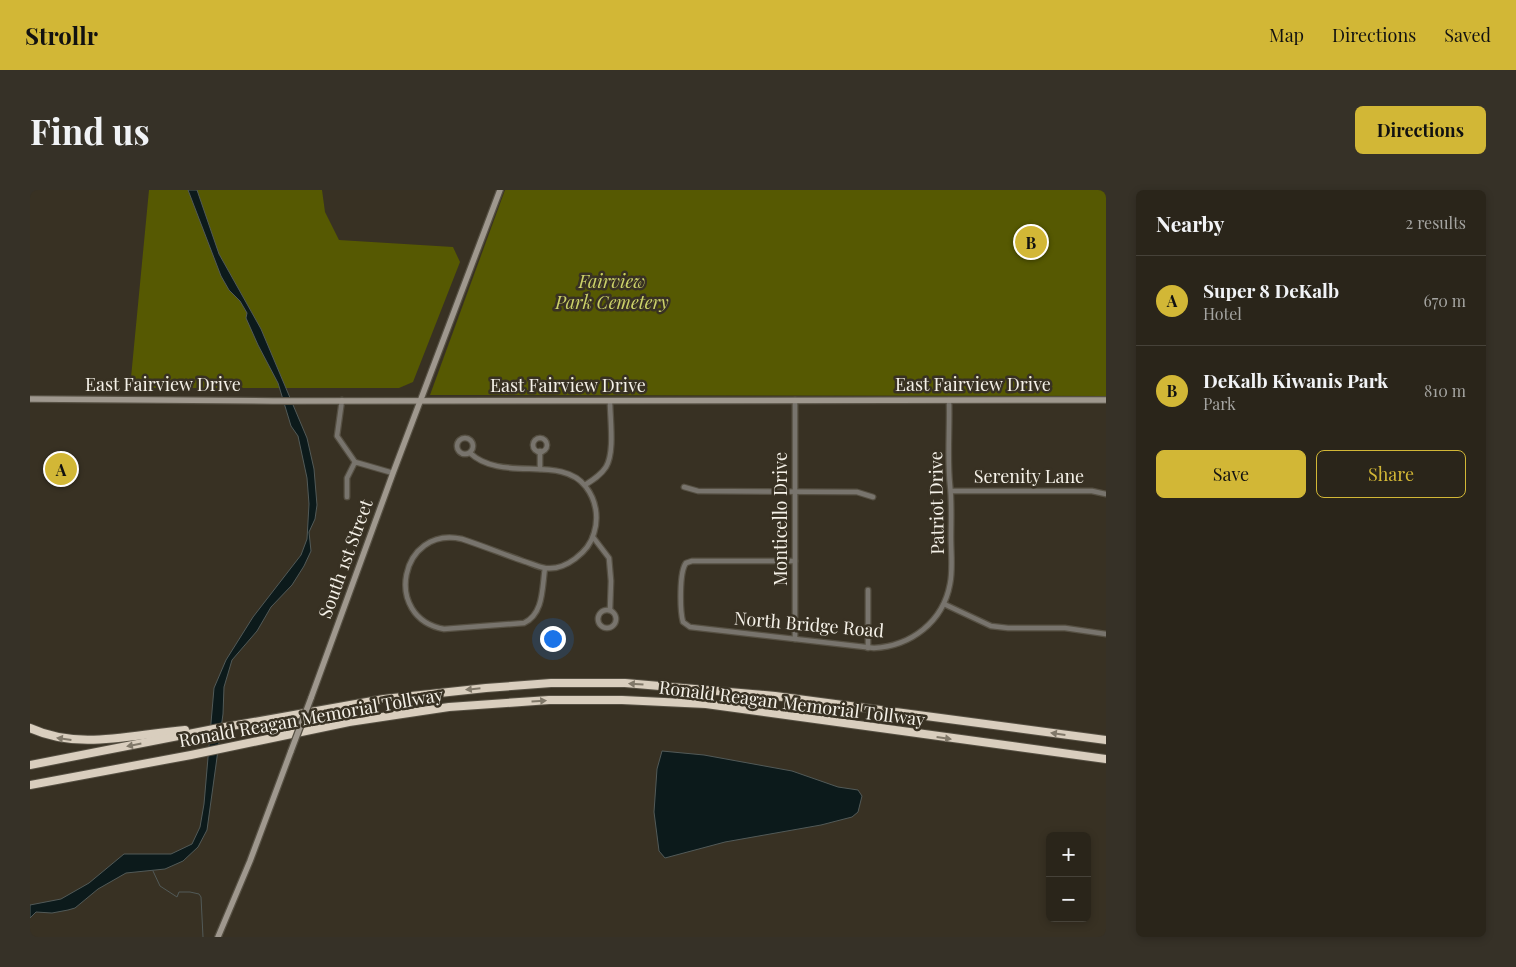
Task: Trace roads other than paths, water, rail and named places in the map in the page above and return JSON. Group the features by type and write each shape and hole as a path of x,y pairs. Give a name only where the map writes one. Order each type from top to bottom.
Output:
{"highway":[{"name":"Ronald Reagan Memorial Tollway","path":"30,765 199,731 384,699 551,683 625,683 775,696 1106,740"},
{"name":"Ronald Reagan Memorial Tollway","path":"30,785 191,755 349,722 450,707 548,700 622,700 706,704 1106,760"},
{"path":"30,728 60,738 96,740 199,731"}],"street":[{"name":"South 1st Street","path":"218,937 250,861 500,190"},
{"name":"East Fairview Drive","path":"30,399 273,401 1106,400"},
{"path":"342,400 337,436 355,462 393,473"},
{"name":"Monticello Drive","path":"795,400 795,639"},
{"name":"Patriot Drive","path":"944,604 951,571 949,400"},
{"path":"585,485 603,472 608,462 611,447 610,401"},
{"path":"540,451 540,470"},
{"path":"470,452 478,460 513,469 564,472 585,485 596,510 597,522 593,537 588,547 574,560 560,566 545,568 462,539 450,536 438,538 427,543 417,552 407,568 405,579 408,602 422,621 444,629 510,625 529,621 539,608 545,568"},
{"path":"347,497 347,478 355,462"},
{"path":"684,487 698,491 857,492 873,497"},
{"name":"Serenity Lane","path":"951,491 1092,491 1106,494"},
{"path":"593,537 608,558 611,582 610,610"},
{"name":"North Bridge Road","path":"795,561 692,561 686,563 682,571 682,619 686,625 868,648 888,647 914,637 938,614 944,604"},
{"path":"868,590 868,648"},
{"path":"944,604 991,626 1008,628 1065,628 1106,634"},
{"path":"604,610 610,610 615,614 616,620 610,628 604,628 598,621 598,615 604,610"}],"waterway":[{"path":"153,871 160,886 177,897 179,892 199,894 201,897 203,937"}],"place":[{"name":"DeKalb Kiwanis Park","path":"1031,242"},
{"name":"Super 8 DeKalb","path":"61,469"}],"park label":[{"name":"Fairview Park Cemetery","path":"612,292"}]}
